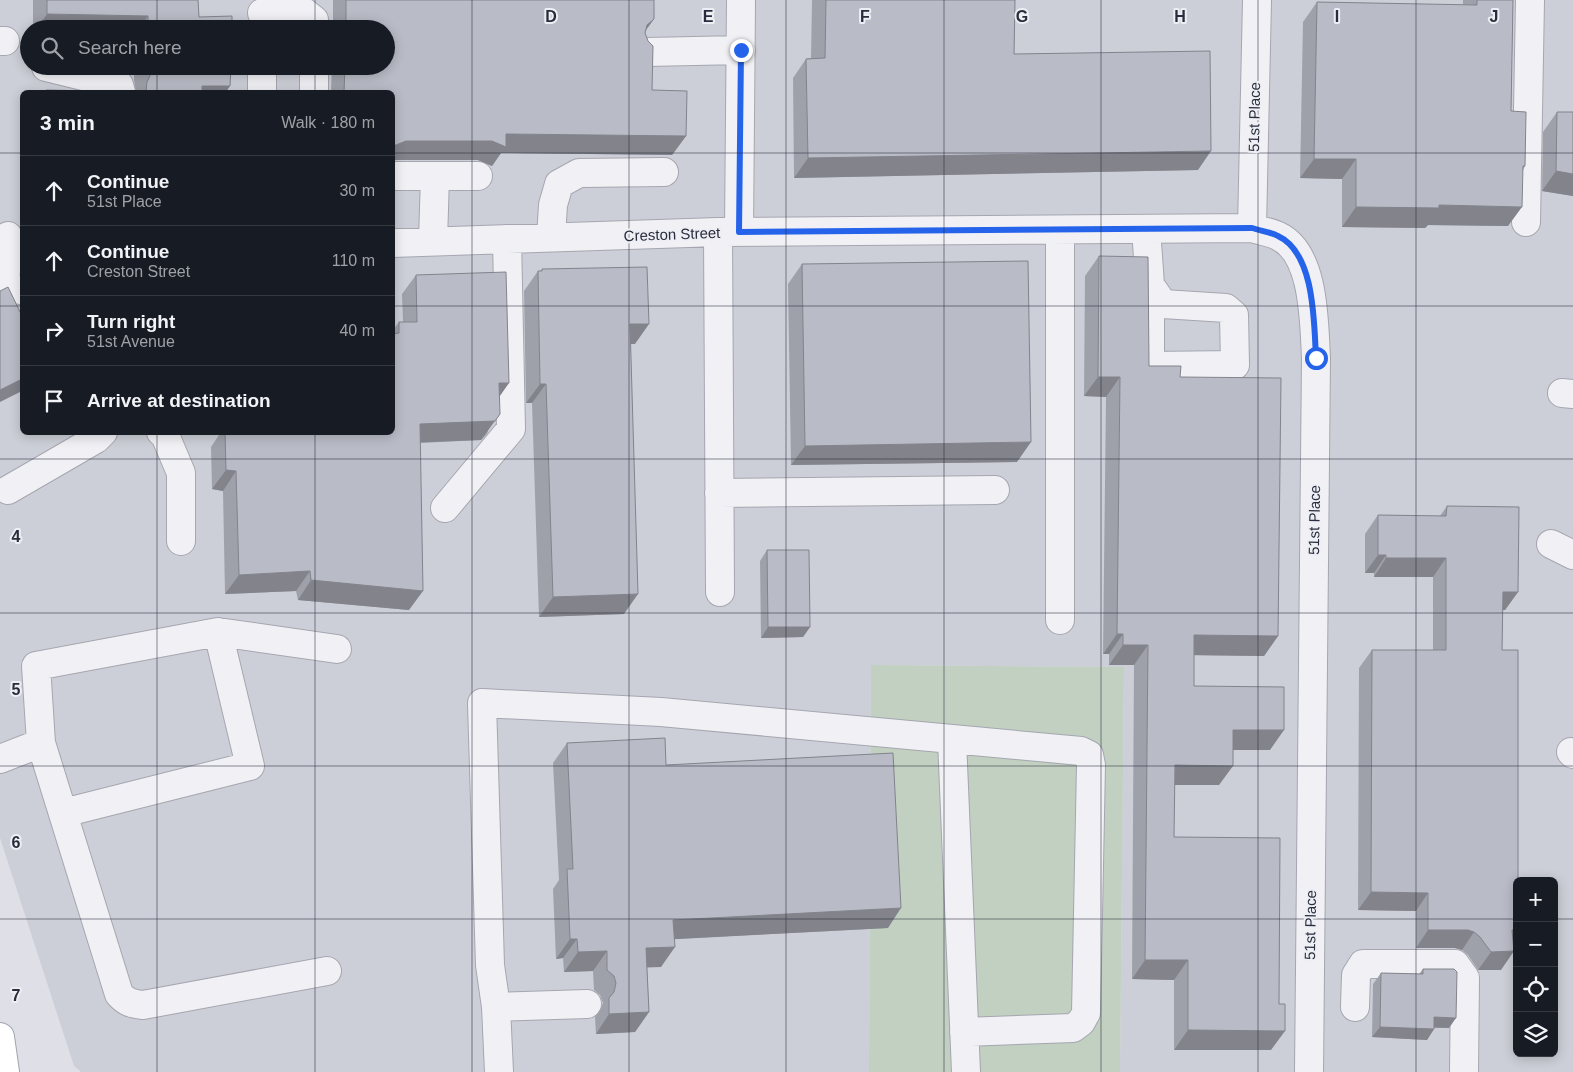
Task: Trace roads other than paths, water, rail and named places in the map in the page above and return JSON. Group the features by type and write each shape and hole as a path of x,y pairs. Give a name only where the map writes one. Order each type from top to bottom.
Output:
{"main road":[{"path":"0,1037 5,1072"}],"street":[{"path":"720,592 719,493 729,232 741,50 741,0"},
{"name":"51st Place","path":"1257,0 1252,228 1279,236 1296,251 1306,271 1313,308 1316,368 1309,1072"},
{"path":"1526,222 1530,0"},
{"path":"262,14 304,12 314,20"},
{"path":"647,52 741,50"},
{"path":"78,75 119,85 120,90"},
{"path":"262,75 262,90"},
{"path":"314,75 314,90"},
{"path":"551,237 553,205 560,184 579,173 664,172"},
{"path":"395,176 478,176"},
{"path":"433,241 434,176"},
{"name":"Creston Street","path":"395,243 729,232 1252,228"},
{"path":"1146,229 1150,285"},
{"path":"1060,230 1060,620"},
{"path":"10,236 5,288 20,290"},
{"path":"445,508 511,429 508,239"},
{"path":"8,490 100,435"},
{"path":"165,435 181,473 182,541"},
{"path":"719,493 995,490"},
{"path":"63,813 250,766 218,632"},
{"path":"327,971 143,1005 132,1004 124,1000 119,994 41,743 36,666 218,632 337,649"},
{"path":"498,1072 496,1007 490,964 482,703 661,712 1081,751 1089,755 1091,764 1086,1013 1081,1022 1073,1028 964,1032"},
{"path":"952,740 966,1072"},
{"path":"0,759 41,743"},
{"path":"1355,1007 1356,975 1363,964 1455,964 1465,978 1464,1072"},
{"path":"496,1007 587,1004"}]}
